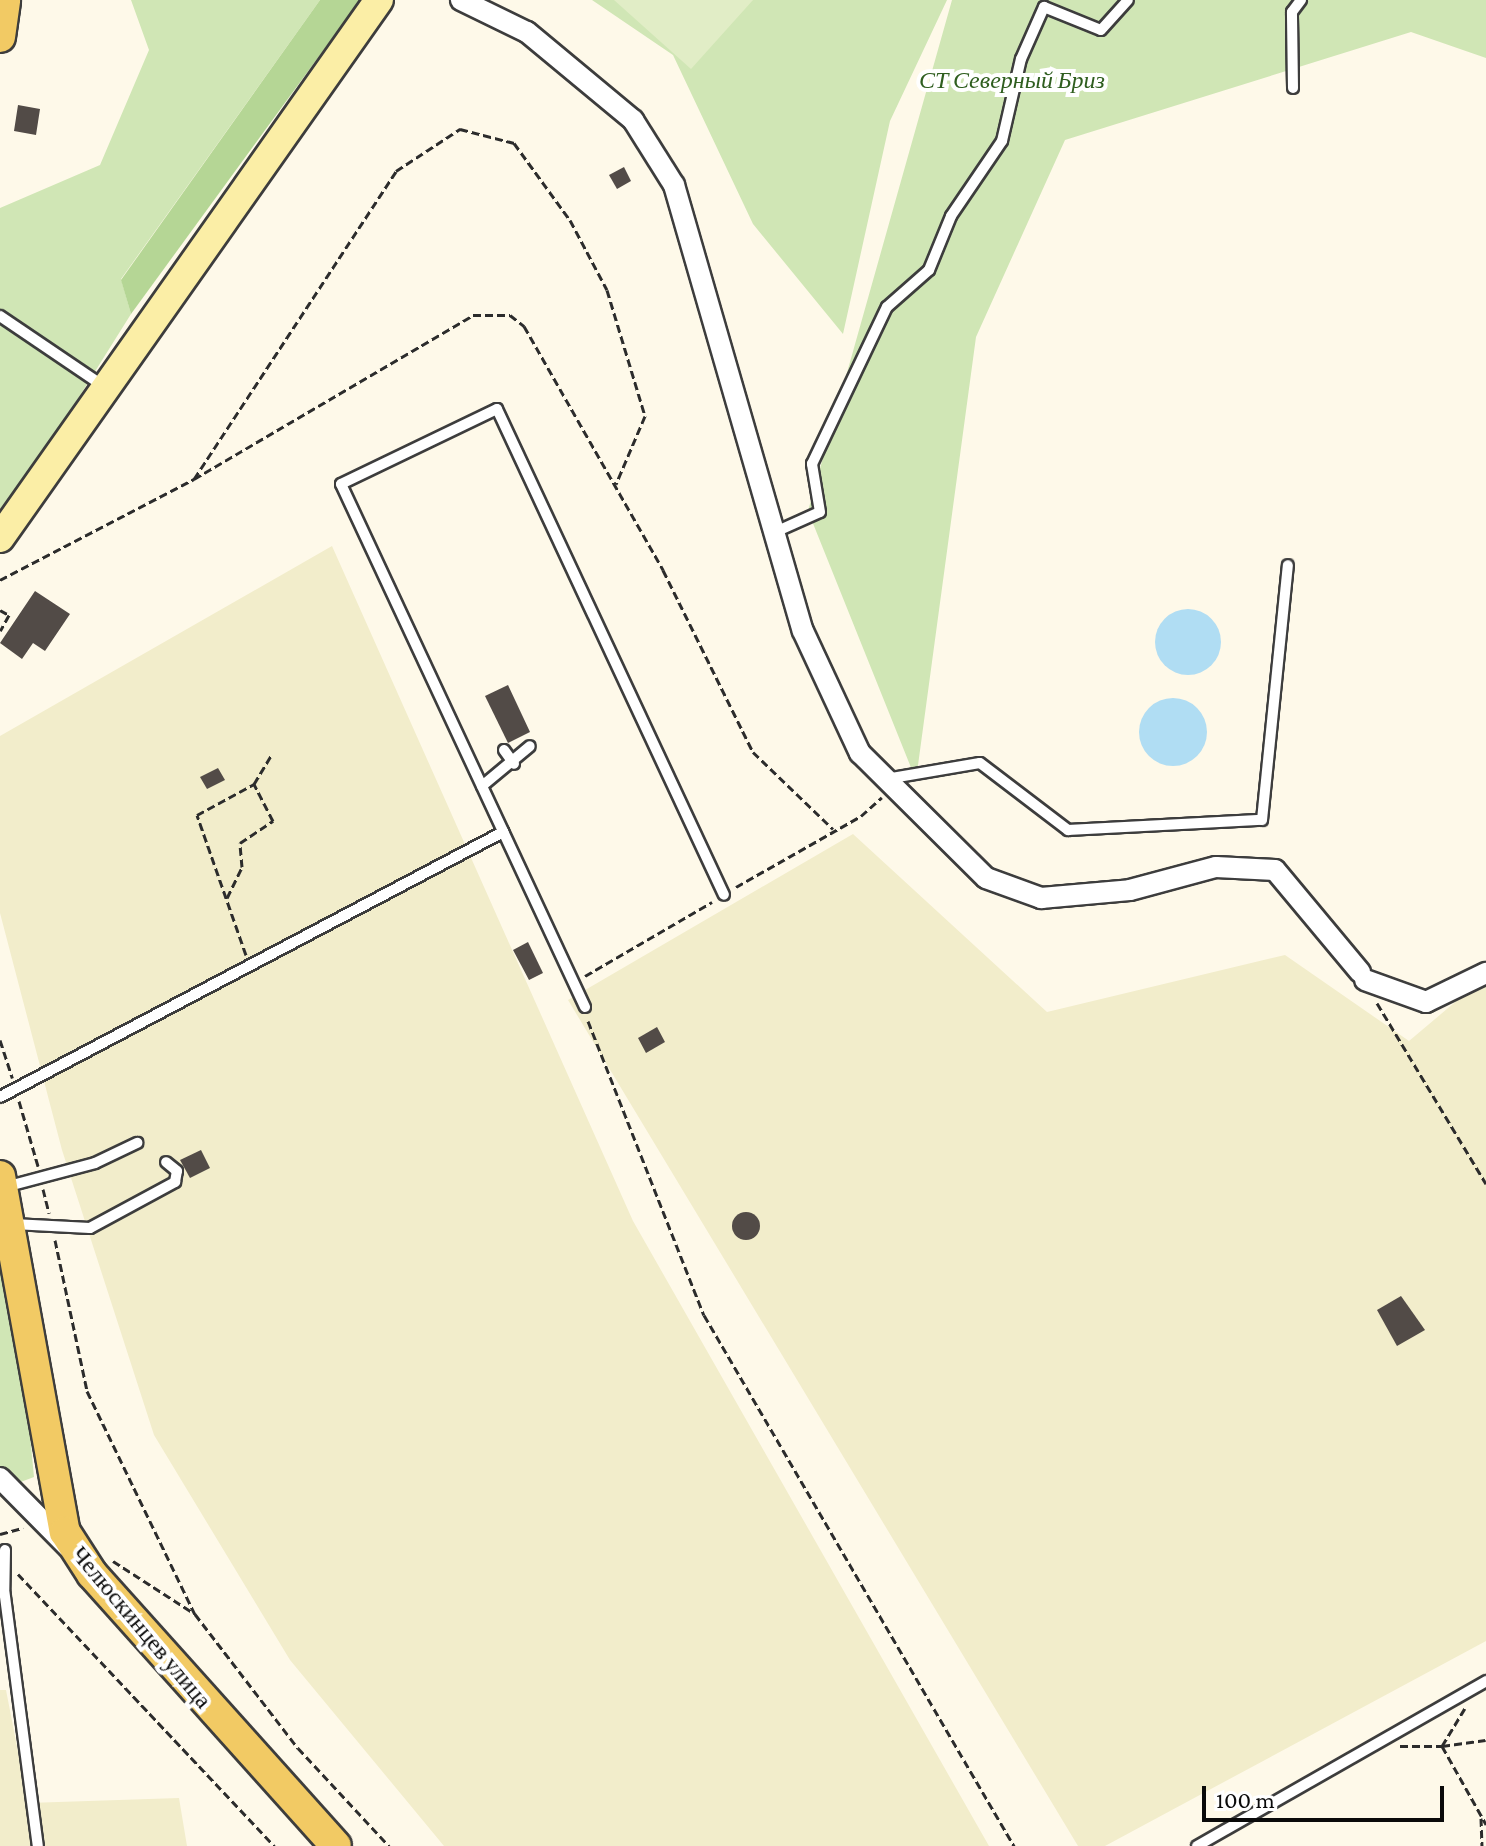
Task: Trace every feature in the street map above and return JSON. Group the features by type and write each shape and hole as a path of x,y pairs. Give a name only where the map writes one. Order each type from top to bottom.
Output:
{"main road":[{"path":"0,37 5,0"},
{"path":"0,538 379,0"},
{"name":"Челюскинцев улица","path":"1,1182 11,1224 55,1498 92,1562 336,1846"}],"street":[{"path":"461,0 527,32 633,120 674,185 803,631 860,753 986,878 1041,898 1130,890 1216,867 1275,870 1362,976 1426,1002 1486,973"},
{"path":"0,1478 38,1521 92,1562"}],"lane":[{"path":"773,533 820,512 812,464 887,307 929,270 951,216 1002,141 1021,59 1044,7 1101,30 1128,0"},
{"path":"1293,88 1292,12 1301,0"},
{"path":"0,316 107,388"},
{"path":"585,1007 341,484 497,409 724,895"},
{"path":"889,783 980,763 1068,830 1262,820 1288,565"},
{"path":"482,786 514,764 530,746"},
{"path":"504,750 514,764"},
{"path":"0,1097 17,1093 503,832"},
{"path":"1,1182 41,1180 137,1143"},
{"path":"11,1224 53,1231 90,1228 164,1190 177,1171 166,1162"},
{"path":"5,1550 4,1589 38,1846"},
{"path":"1197,1846 1486,1681"}],"path":[{"path":"194,479 396,171 460,129 514,143 570,220 607,290 645,416 614,485"},
{"path":"0,580 194,479 473,315 492,312 524,326 614,485 753,752 833,829"},
{"path":"0,610 9,615 0,631"},
{"path":"250,966 197,815 254,784 272,754"},
{"path":"889,783 861,816 833,829 724,895 590,969 579,985 704,1315 1014,1846"},
{"path":"227,898 242,867 240,843 273,821 254,784"},
{"path":"1362,976 1486,1184"},
{"path":"0,1040 41,1180 87,1391 195,1614 298,1748 389,1846"},
{"path":"0,1534 14,1532 38,1521"},
{"path":"14,1532 5,1550 18,1574 274,1846"},
{"path":"92,1562 116,1560 195,1614"},
{"path":"1442,1746 1471,1701"},
{"path":"1388,1751 1486,1740"},
{"path":"1442,1746 1486,1824"},
{"path":"1481,1816 1482,1846"}],"shaded area":[{"path":"332,546 633,1221 989,1846 444,1846 290,1660 154,1435 62,1150 0,913 0,736"},
{"path":"853,834 1047,1012 1285,955 1409,1041 1486,976 1486,1641 1105,1846 1078,1846 568,1000"},
{"path":"0,1690 6,1690 28,1803 179,1798 187,1846 0,1846"}],"green space":[{"path":"131,0 320,0 121,279 131,314 27,480 0,509 0,208 100,165 149,50"},
{"path":"320,0 360,0 131,314 121,280"},
{"path":"592,0 947,0 890,121 843,334 753,224 673,55"},
{"path":"614,0 753,0 691,69"},
{"name":"СТ Северный Бриз","path":"952,0 1486,0 1486,58 1411,32 1065,140 976,337 916,780 808,511"},
{"path":"0,1258 21,1341 34,1477 18,1483 0,1466"}],"water":[{"path":"1181,609 1195,609 1207,614 1216,623 1221,642 1219,655 1212,666 1195,675 1181,675 1169,670 1160,661 1155,649 1155,635 1160,623 1169,614"},
{"path":"1173,698 1197,708 1207,732 1197,756 1173,766 1149,756 1139,732 1149,708"}],"building":[{"path":"18,105 40,109 36,135 14,131"},
{"path":"624,167 631,181 617,189 609,175"},
{"path":"35,591 70,614 45,651 33,643 22,659 0,643"},
{"path":"508,685 530,732 508,743 485,696"},
{"path":"218,768 225,780 207,789 200,777"},
{"path":"528,942 543,973 529,980 513,950"},
{"path":"657,1027 665,1042 646,1053 638,1038"},
{"path":"201,1150 210,1168 190,1178 180,1160"},
{"path":"746,1212 756,1216 760,1226 756,1236 746,1240 736,1236 732,1226 736,1216"},
{"path":"1401,1296 1425,1330 1397,1346 1377,1310"}]}
